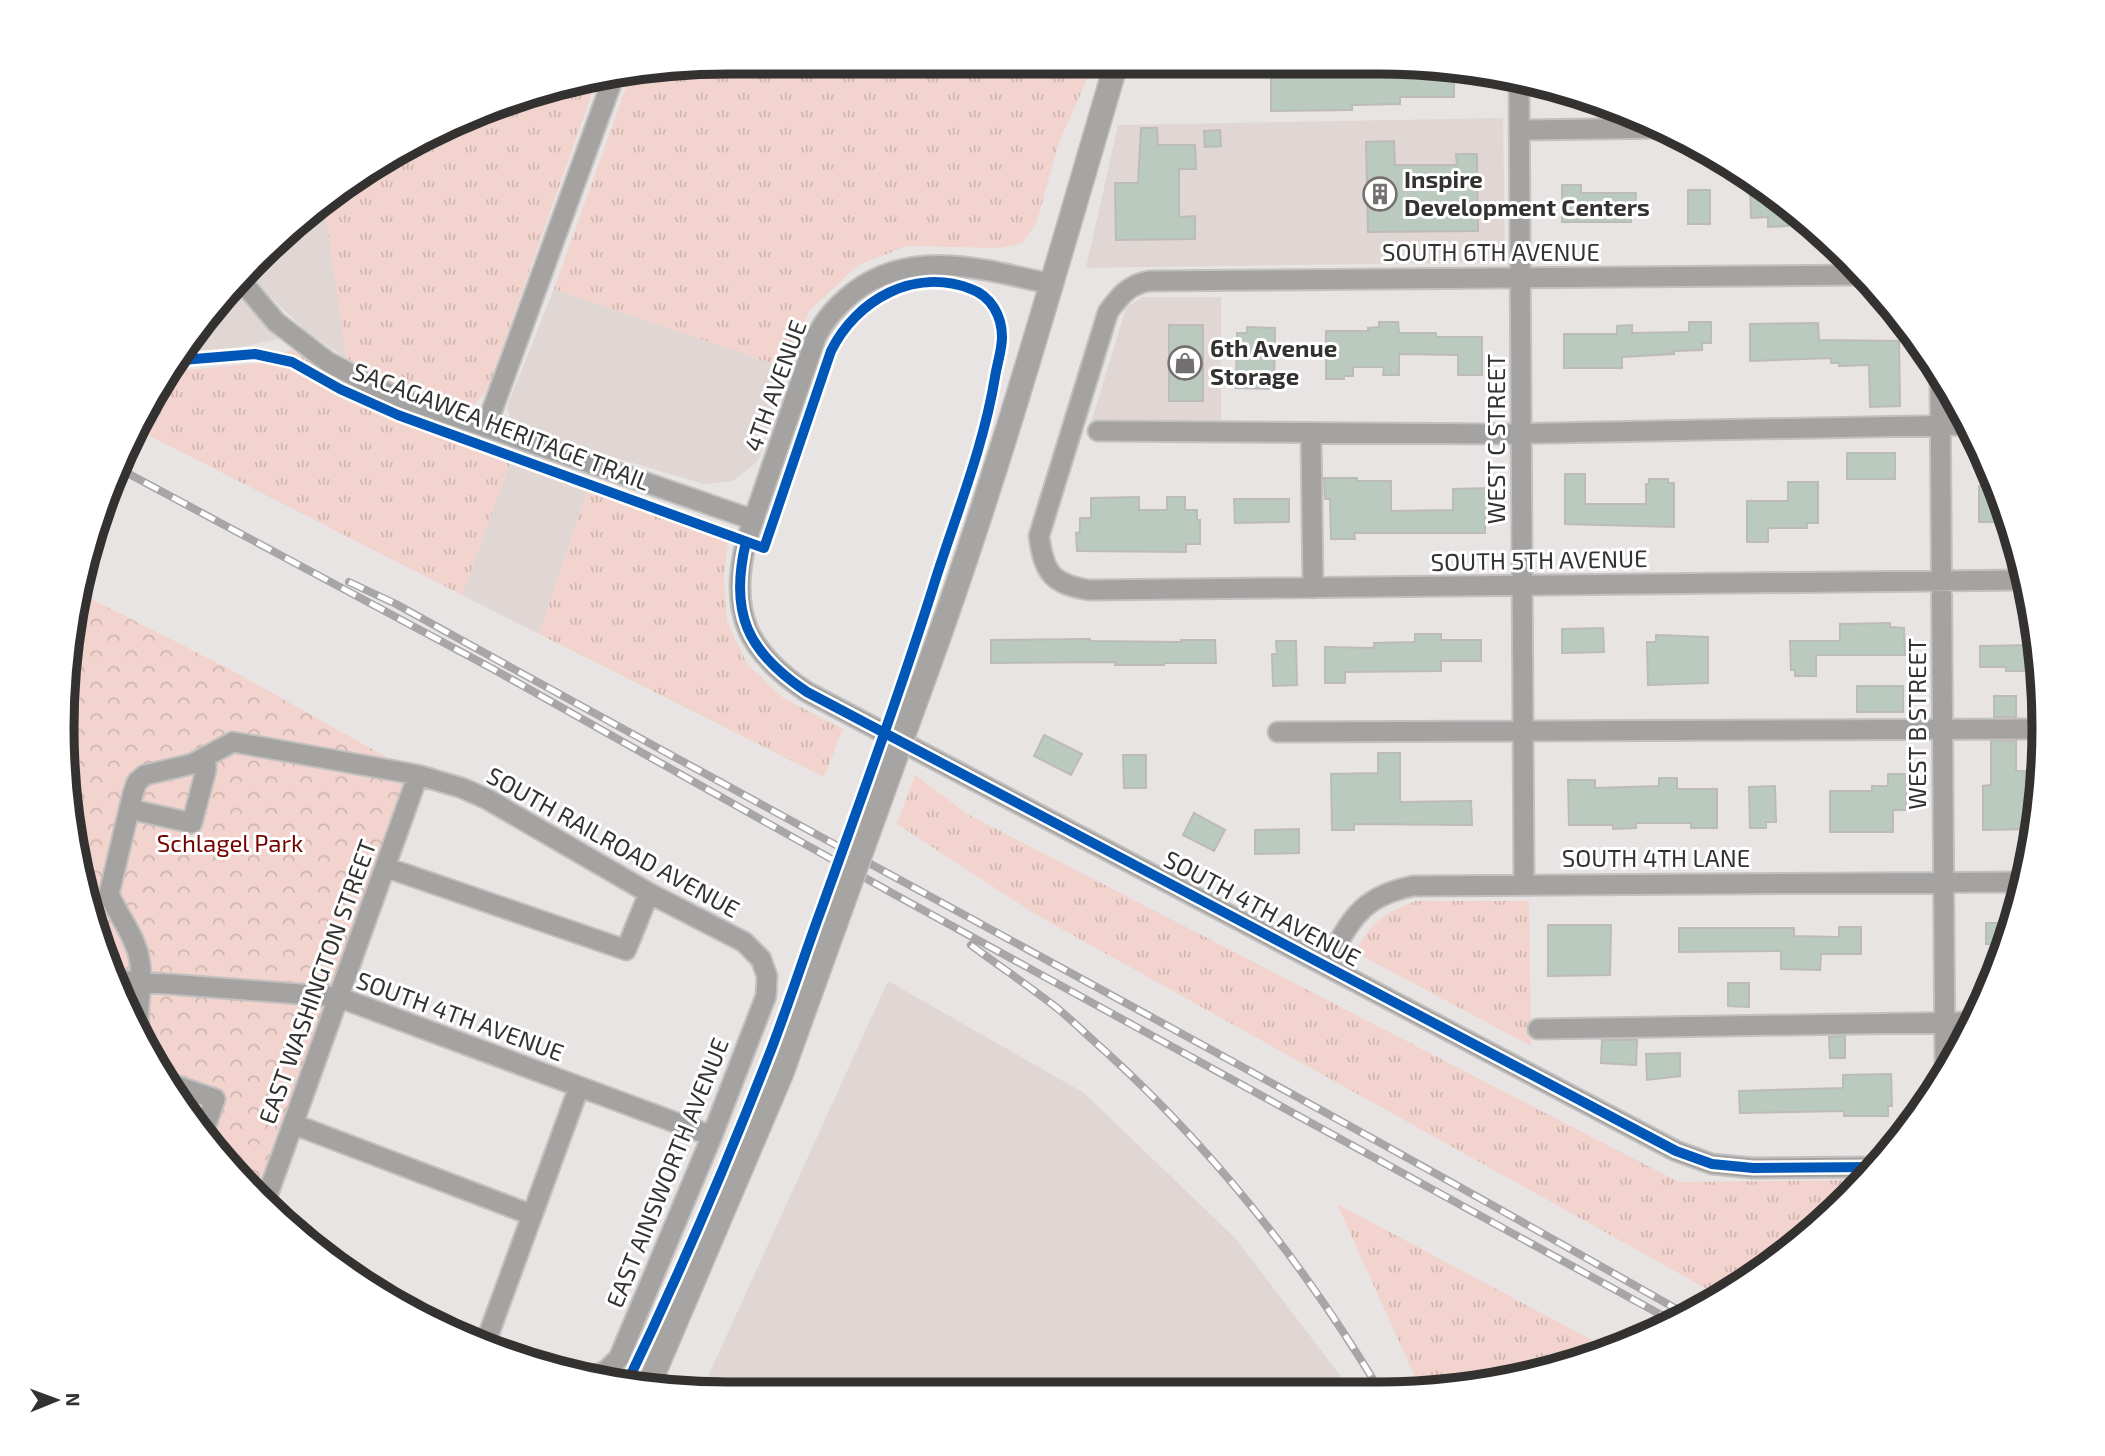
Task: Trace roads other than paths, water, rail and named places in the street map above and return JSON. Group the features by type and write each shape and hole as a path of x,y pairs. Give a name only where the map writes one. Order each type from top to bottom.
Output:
{"main road":[{"path":"652,1378 781,1075 918,695 983,508 1114,74"}],"street":[{"path":"486,428 611,84"},
{"name":"WEST C STREET","path":"1520,90 1524,884"},
{"path":"1520,130 1639,128"},
{"name":"4TH AVENUE","path":"746,542 817,337 827,319 845,299 892,271 929,264 1013,275 1051,284"},
{"name":"SOUTH 6TH AVENUE","path":"1056,580 1042,559 1039,536 1108,312 1121,294 1137,283 1849,275"},
{"path":"246,286 276,322 328,362 387,393 754,520"},
{"name":"WEST B STREET","path":"1940,395 1945,1053"},
{"path":"1098,432 1521,434 1957,425"},
{"path":"1311,433 1313,588"},
{"name":"SOUTH 4TH AVENUE","path":"746,542 739,585 741,609 749,632 761,653 789,680 807,692 1676,1151 1712,1164 1753,1168 1862,1167"},
{"name":"SOUTH 5TH AVENUE","path":"1056,580 1071,587 1089,590 2014,580"},
{"path":"1278,732 2032,729"},
{"name":"SOUTH RAILROAD AVENUE","path":"137,1009 139,958 131,935 109,894 137,782 145,775 192,764 233,742 418,775 462,788 487,799 649,892 744,942 761,959 767,976"},
{"path":"129,809 192,822 206,770 206,756"},
{"name":"EAST WASHINGTON STREET","path":"268,1194 418,775"},
{"path":"385,867 626,950 649,892"},
{"name":"SOUTH 4TH LANE","path":"1325,965 1357,913 1383,894 1413,886 2013,882"},
{"name":"EAST AINSWORTH AVENUE","path":"605,1371 619,1357 712,1136 766,996 767,976"},
{"name":"SOUTH 4TH AVENUE","path":"124,980 338,997 712,1136"},
{"path":"1538,1029 1961,1022"},
{"path":"181,1087 215,1099 207,1123"},
{"path":"488,1337 579,1087"},
{"path":"293,1124 532,1215"}],"railway":[{"path":"126,472 493,669 892,893 1664,1316"},
{"path":"349,582 396,604 1204,1046 1677,1309"},
{"path":"971,945 1063,1013 1184,1129 1221,1170 1290,1256 1375,1382"}],"place":[{"name":"Inspire Development Centers","path":"1380,194"},
{"name":"6th Avenue Storage","path":"1185,363"}],"park label":[{"name":"Schlagel Park","path":"230,844"}]}
